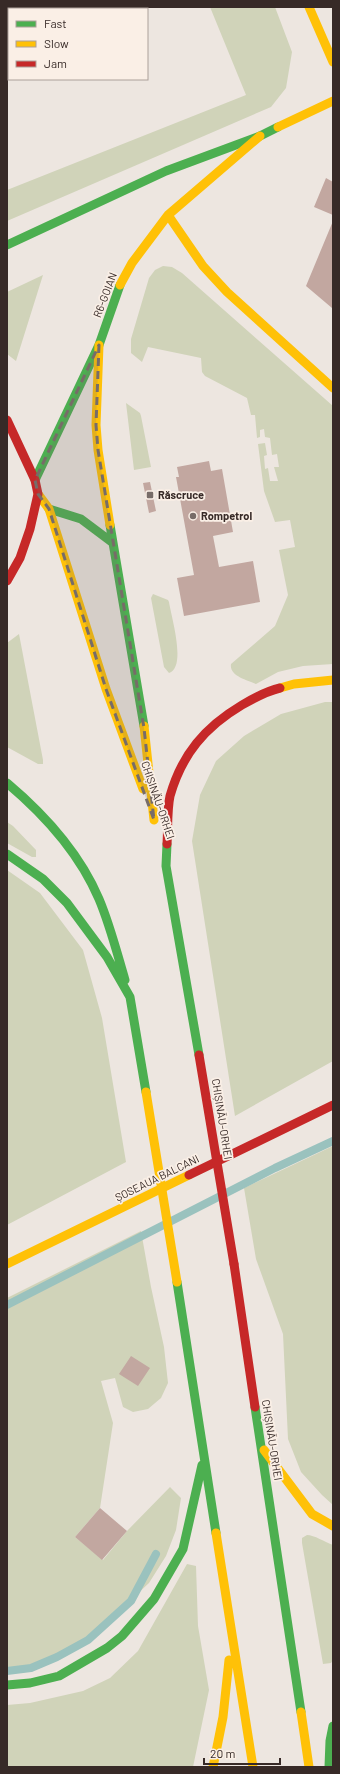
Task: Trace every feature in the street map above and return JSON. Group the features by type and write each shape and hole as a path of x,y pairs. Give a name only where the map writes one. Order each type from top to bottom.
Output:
{"main road":[{"path":"309,7 333,62"},
{"name":"R6-GOIAN","path":"7,245 166,171 260,136 333,101"},
{"name":"R6-GOIAN","path":"35,480 99,345 120,284 132,263 168,215 260,136"},
{"path":"168,215 203,266 227,292 333,388"},
{"path":"99,345 96,425 113,543 144,728 156,828"},
{"path":"7,420 35,480 38,494 30,529 20,558 7,581"},
{"name":"CHIȘINĂU-ORHEI","path":"38,494 48,509 106,689 156,828 166,866 234,1264 309,1767"},
{"path":"48,509 81,519 113,543"},
{"path":"166,866 170,797 180,768 190,751 206,731 224,716 271,690 294,684 333,680"},
{"path":"7,783 22,795 44,817 63,840 83,869 98,898 109,925 130,997 177,1282 253,1767"},
{"path":"7,854 43,879 67,903 107,957 130,997"},
{"name":"ȘOSEAUA BALCANI","path":"7,1264 55,1242 333,1105"},
{"path":"318,1113 333,1111"},
{"path":"14,1250 55,1242"},
{"path":"261,1446 312,1514 333,1526"},
{"path":"7,1685 30,1683 59,1676 88,1660 122,1636 150,1605 170,1574 183,1548 204,1452"},
{"path":"213,1767 223,1717 233,1633"},
{"path":"329,1767 330,1741 333,1726"}],"highlighted area":[{"path":"99,345 96,425 98,450 144,728 154,820 106,689 49,509 38,494 35,480"}],"green space":[{"path":"210,7 275,7 292,52 286,88 271,107 7,221 7,190 246,95"},
{"path":"163,266 172,267 182,273 333,406 333,664 303,666 278,672 256,684 239,677 231,668 231,664 275,626 288,595 279,550 295,547 290,520 275,522 264,491 258,444 265,443 267,455 264,456 265,469 268,468 270,481 278,481 274,467 279,467 277,454 272,455 270,438 265,437 264,429 260,430 260,437 257,438 255,415 251,415 247,398 205,376 202,372 201,358 148,347 142,362 131,353 131,339 149,278 155,270"},
{"path":"43,275 16,361 7,354 7,292"},
{"path":"126,403 140,413 151,467 134,470"},
{"path":"153,594 168,600 175,629 177,661 174,669 169,673 164,667 151,598"},
{"path":"19,634 43,764 38,764 7,747 7,643"},
{"path":"325,702 333,702 333,1061 235,1116 192,841 200,795 216,761 244,736 281,714"},
{"path":"7,822 13,826 36,850 36,857 32,857 7,843"},
{"path":"7,870 40,893 83,950 102,1018 126,1162 7,1225"},
{"path":"333,1146 333,1505 301,1472 288,1439 283,1334 256,1259 244,1188"},
{"path":"141,1231 164,1347 168,1383 161,1398 148,1409 133,1412 123,1407 115,1378 101,1381 113,1423 100,1508 75,1537 103,1560 127,1531 170,1487 181,1498 176,1530 166,1556 149,1583 88,1640 57,1657 31,1668 7,1671 7,1298"},
{"path":"307,1535 316,1537 333,1545 333,1660 331,1663 323,1664 302,1543 302,1538"},
{"path":"187,1564 196,1566 198,1626 209,1690 193,1767 7,1767 7,1705 30,1703 83,1691 110,1678 138,1651"}],"building":[{"path":"326,178 333,182 333,215 314,207"},
{"path":"333,221 333,305 332,308 306,286"},
{"path":"209,461 211,471 222,469 233,532 213,536 219,567 253,561 260,602 184,616 177,578 194,575 176,477 179,477 177,467"},
{"path":"150,482 156,511 149,513 143,483"},
{"path":"131,1356 150,1368 138,1386 119,1374"},
{"path":"100,1508 127,1531 102,1560 75,1537"}],"waterway":[{"path":"7,1305 275,1168 333,1141"},
{"path":"7,1671 31,1668 57,1657 88,1640 131,1601 156,1554"}],"traffic: fast":[{"path":"7,245 166,171 260,136 278,127"},
{"path":"35,480 99,345 120,285"},
{"path":"49,509 81,519 113,543"},
{"path":"110,525 144,726"},
{"path":"7,783 48,821 82,866 103,909 125,980"},
{"path":"167,844 166,866 199,1055"},
{"path":"7,854 43,879 67,903 107,957 130,997 146,1092"},
{"path":"177,1282 216,1533"},
{"path":"255,1407 301,1712"},
{"path":"7,1685 30,1683 59,1676 107,1648 122,1636 154,1599 183,1549 202,1465"},
{"path":"329,1767 330,1741 333,1726"}],"traffic: slow":[{"path":"309,7 333,62"},
{"path":"278,127 333,101"},
{"path":"120,285 132,263 168,215 260,136"},
{"path":"168,215 203,266 227,292 333,388"},
{"path":"99,345 96,425 98,450 110,525"},
{"path":"38,494 49,509 106,689 143,789"},
{"path":"280,688 294,684 333,680"},
{"path":"144,726 154,820"},
{"path":"146,1092 177,1282"},
{"path":"7,1264 189,1175"},
{"path":"264,1450 312,1514 333,1526"},
{"path":"216,1533 253,1767"},
{"path":"213,1767 223,1717 229,1660"},
{"path":"301,1712 309,1767"}],"traffic: jam":[{"path":"7,420 35,480 38,494 30,529 20,558 7,581"},
{"path":"167,844 170,796 181,767 188,755 206,732 229,714 256,697 280,688"},
{"path":"199,1055 234,1264"},
{"path":"189,1175 333,1105"},
{"path":"234,1264 255,1407"}],"place":[{"name":"Răscruce","path":"150,495"},
{"name":"Rompetrol","path":"193,516"}]}
